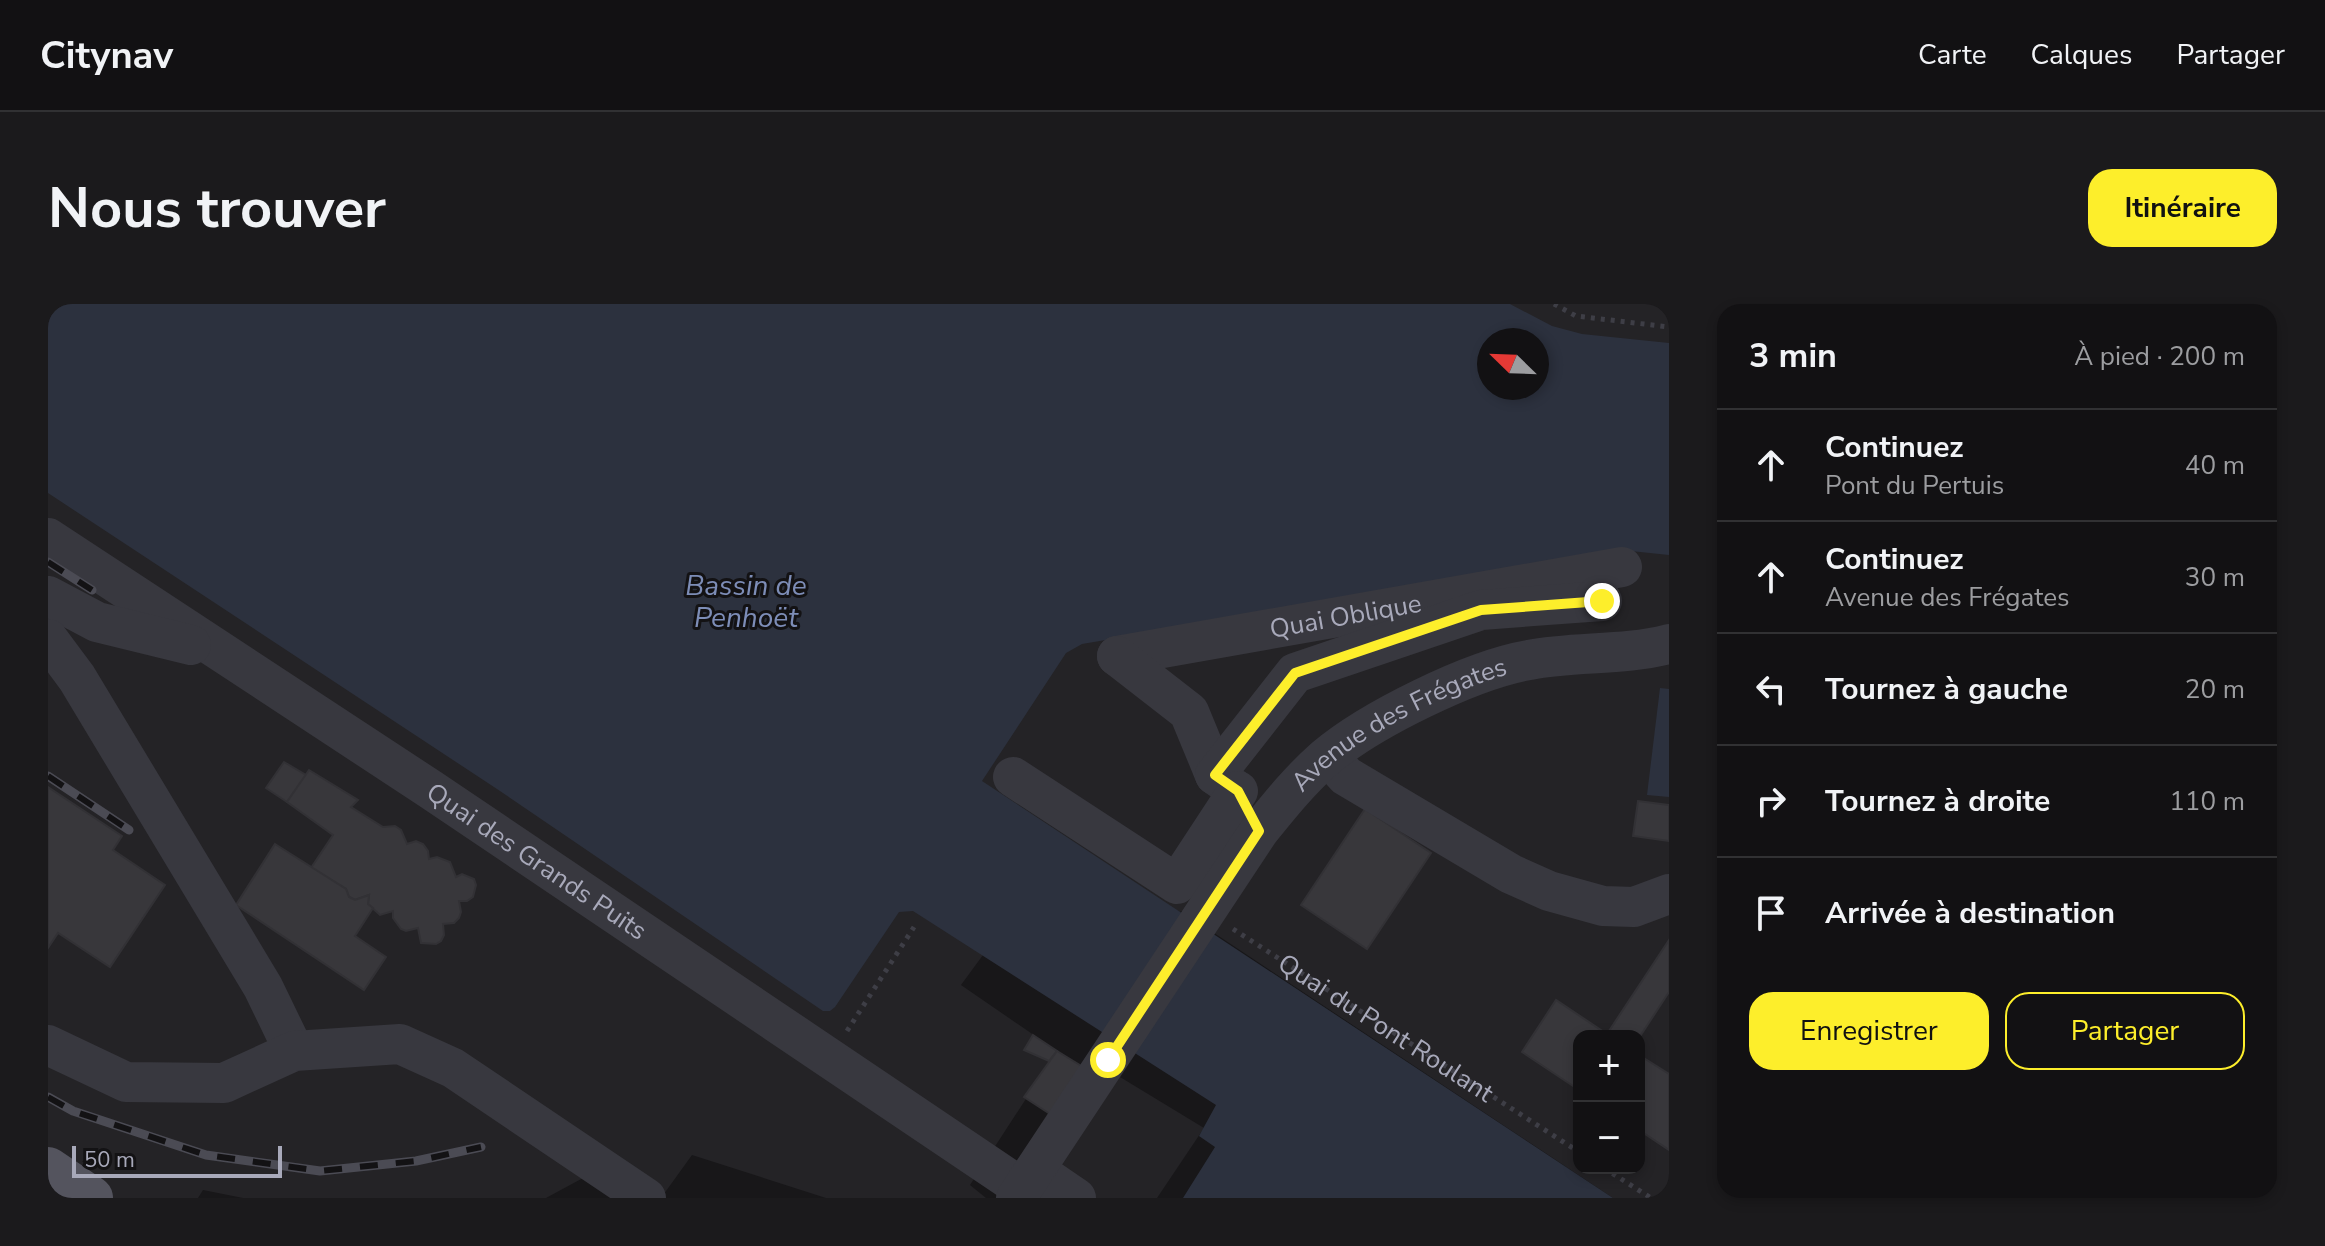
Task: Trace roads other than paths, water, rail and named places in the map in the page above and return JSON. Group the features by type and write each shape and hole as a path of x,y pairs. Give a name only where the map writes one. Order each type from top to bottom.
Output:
{"main road":[{"path":"48,1169 91,1198"}],"street":[{"name":"Quai des Grands Puits","path":"48,538 1024,1185 1076,1198"},
{"name":"Quai Oblique","path":"1227,783 1189,712 1117,656 1622,567"},
{"path":"48,596 97,622 222,653"},
{"path":"1013,777 1177,884 1227,783 1295,673 1481,610 1602,601"},
{"path":"48,639 77,678 263,987 294,1051"},
{"name":"Avenue des Frégates","path":"1024,1185 1259,831 1292,789 1328,756 1382,720 1441,689 1524,660 1642,651 1669,644"},
{"path":"1328,756 1346,776 1511,874 1549,891 1603,906 1634,907 1669,894"},
{"path":"1227,783 1259,831"},
{"path":"48,1045 126,1082 224,1083 294,1051 400,1044 453,1068 646,1198"}],"water":[{"name":"Bassin de Penhoët","path":"48,304 1510,304 1552,326 1582,334 1669,343 1669,555 1631,551 1082,644 1066,653 982,781 1613,1198 1183,1198 1215,1147 1199,1136 1216,1105 913,911 899,912 835,1007 823,1011 497,789 48,493"},
{"path":"1660,688 1669,689 1669,797 1647,795"}],"railway":[{"path":"48,562 92,590"},
{"path":"48,776 129,830"},
{"path":"48,1097 73,1111 206,1155 320,1171 416,1161 481,1147"}]}
